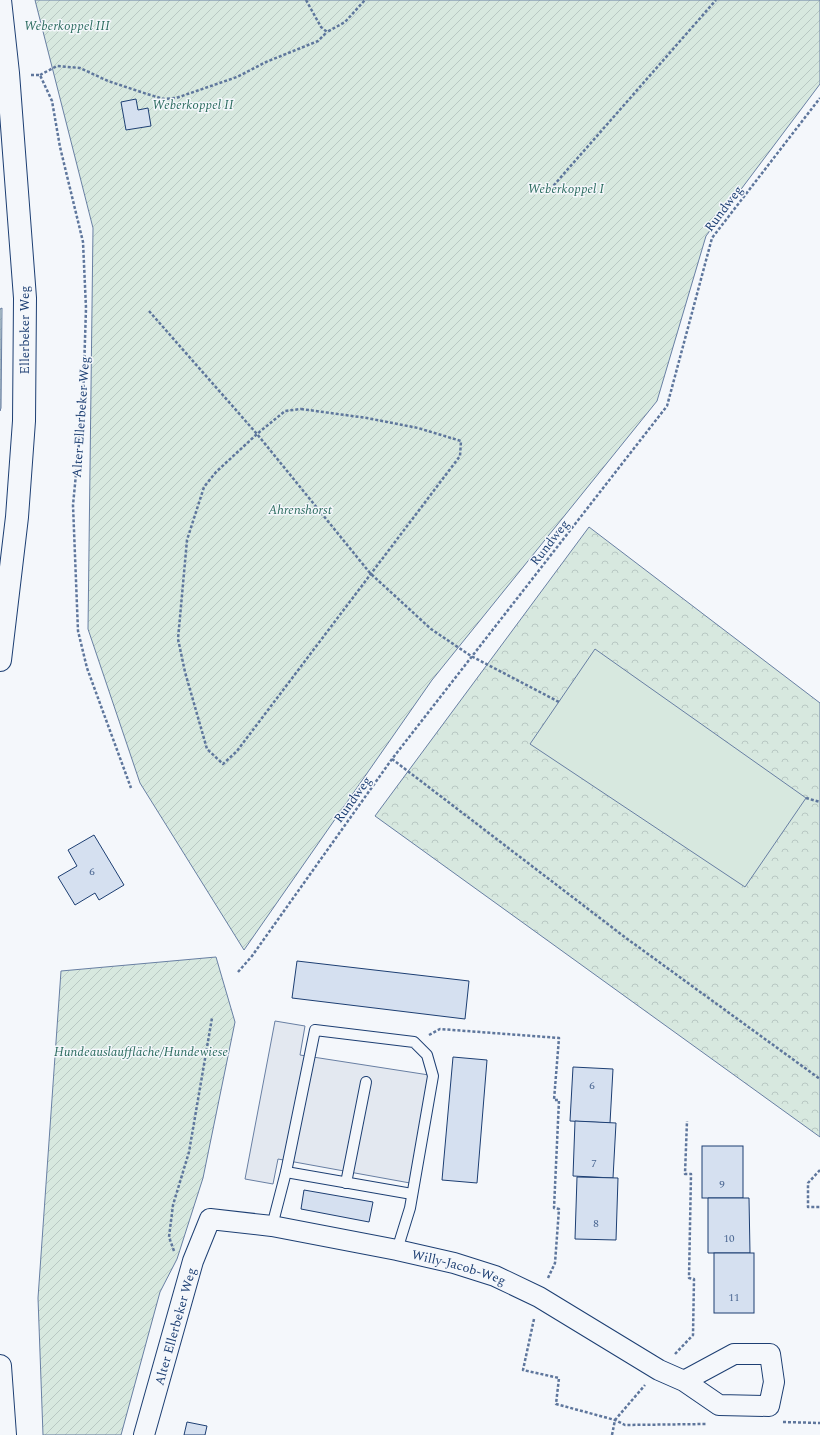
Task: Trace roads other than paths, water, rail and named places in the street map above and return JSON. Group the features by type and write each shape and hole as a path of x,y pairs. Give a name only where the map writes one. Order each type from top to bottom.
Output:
{"street":[{"name":"Ellerbeker Weg","path":"0,0 8,73 25,298 24,421 17,517 0,660"},
{"name":"Willy-Jacob-Weg","path":"210,1219 272,1226 397,1250 454,1263 495,1276 539,1297 659,1370 684,1381 719,1405 772,1414 774,1382 770,1354 734,1354 684,1381"},
{"name":"Alter Ellerbeker Weg","path":"144,1435 193,1261 210,1219"},
{"path":"0,1366 5,1435"}],"lane":[{"path":"272,1226 286,1172 315,1030 414,1042 427,1055 433,1076 412,1194 397,1250"},
{"path":"346,1183 366,1082"},
{"path":"286,1172 412,1194"}],"park label":[{"name":"Weberkoppel III","path":"67,25"},
{"name":"Weberkoppel II","path":"193,104"},
{"name":"Weberkoppel I","path":"566,188"},
{"name":"Ahrenshorst","path":"300,509"},
{"name":"Hundeauslauffläche/Hundewiese","path":"141,1051"}]}
